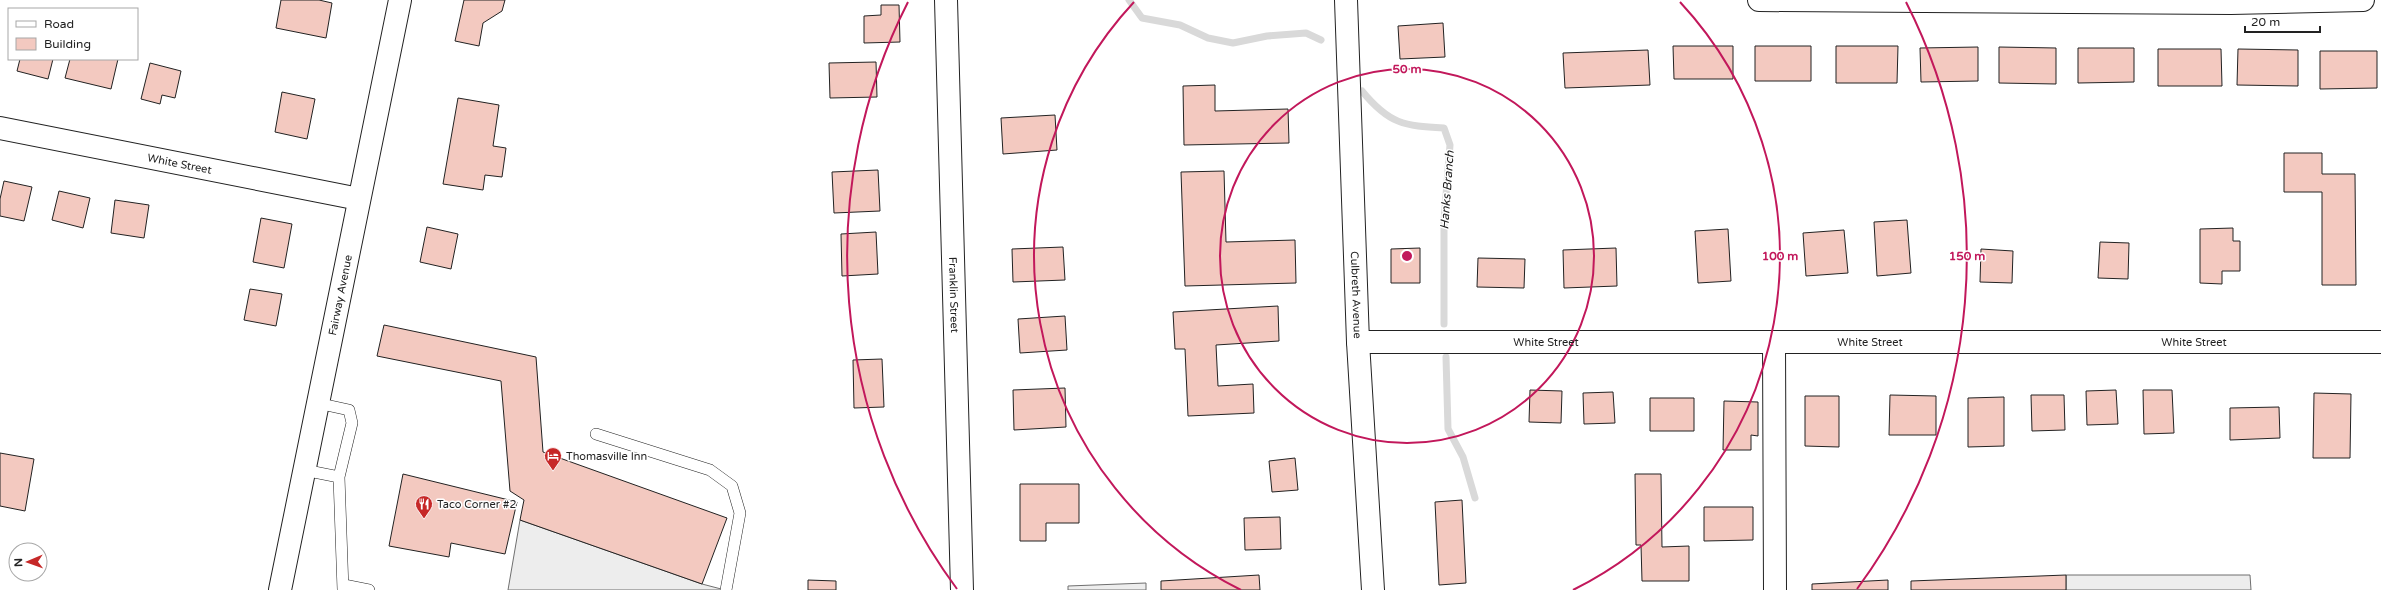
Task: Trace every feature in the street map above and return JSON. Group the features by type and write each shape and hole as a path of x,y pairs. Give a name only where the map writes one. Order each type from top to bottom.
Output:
{"street":[{"name":"Fairway Avenue","path":"280,590 400,0"},
{"name":"Franklin Street","path":"946,0 962,590"},
{"name":"Culbreth Avenue","path":"1346,0 1358,342 1373,590"},
{"path":"1760,0 2211,2 2363,0"},
{"name":"White Street","path":"0,128 359,199"},
{"name":"White Street","path":"1358,342 2381,342"},
{"path":"1774,343 1775,590"}],"lane":[{"path":"317,403 348,410 352,423 339,477 344,588 369,590"},
{"path":"596,434 710,470 732,486 740,513 726,590"},
{"path":"304,470 339,477"}],"shaded area":[{"path":"520,520 702,584 725,590 508,590"},
{"path":"2066,575 2250,575 2251,590 2066,590"},
{"path":"1146,583 1146,590 1068,590 1068,586"}],"building":[{"path":"281,0 319,0 332,3 326,38 276,28"},
{"path":"464,0 505,0 502,11 483,23 479,46 455,41"},
{"path":"881,5 899,5 900,42 864,43 864,16 881,15"},
{"path":"1443,23 1445,57 1400,59 1398,26"},
{"path":"1673,46 1733,46 1733,79 1674,79"},
{"path":"1755,46 1811,46 1811,81 1755,81"},
{"path":"1836,46 1898,46 1897,83 1836,83"},
{"path":"1978,47 1978,81 1921,82 1920,48"},
{"path":"1999,47 2056,48 2056,84 1999,83"},
{"path":"2078,48 2134,48 2134,82 2078,83"},
{"path":"2158,49 2221,49 2222,86 2158,86"},
{"path":"2238,49 2298,50 2298,86 2237,85"},
{"path":"1648,50 1650,85 1565,88 1563,53"},
{"path":"2320,51 2377,51 2377,88 2320,89"},
{"path":"20,60 53,60 48,79 17,71"},
{"path":"70,60 118,60 111,89 65,78"},
{"path":"876,62 877,97 830,98 829,63"},
{"path":"150,63 181,71 175,98 162,95 160,104 141,99"},
{"path":"1215,85 1215,111 1288,109 1289,143 1184,145 1183,86"},
{"path":"282,92 315,99 307,139 275,132"},
{"path":"458,98 499,105 493,146 506,148 502,177 485,175 483,190 443,184"},
{"path":"1055,115 1057,150 1003,154 1001,118"},
{"path":"2284,153 2322,153 2322,174 2355,174 2356,285 2322,285 2322,192 2284,192"},
{"path":"878,170 880,211 834,213 832,172"},
{"path":"1224,171 1226,242 1295,240 1296,283 1185,286 1181,172"},
{"path":"4,181 32,187 24,221 0,216 0,199"},
{"path":"59,191 90,198 83,228 52,220"},
{"path":"115,200 149,205 144,238 111,233"},
{"path":"261,218 292,224 284,268 253,262"},
{"path":"1907,220 1911,273 1877,276 1874,222"},
{"path":"427,227 458,234 451,269 420,262"},
{"path":"2233,228 2233,241 2240,241 2240,271 2222,271 2222,284 2200,283 2200,229"},
{"path":"1728,229 1731,281 1698,283 1695,231"},
{"path":"1844,230 1848,273 1806,276 1803,233"},
{"path":"876,232 878,274 842,276 841,234"},
{"path":"2100,242 2129,243 2128,279 2098,278"},
{"path":"1063,247 1065,280 1013,282 1012,249"},
{"path":"1420,248 1420,283 1391,283 1391,249"},
{"path":"1616,248 1617,286 1564,288 1563,250"},
{"path":"1981,249 2013,251 2012,283 1980,282"},
{"path":"1478,258 1525,259 1524,288 1477,287"},
{"path":"250,289 282,294 276,326 244,320"},
{"path":"1278,306 1279,341 1216,345 1218,386 1253,384 1254,413 1188,416 1185,349 1175,349 1173,312"},
{"path":"1065,316 1067,350 1020,353 1018,319"},
{"name":"Thomasville Inn","path":"384,325 536,357 543,452 727,518 702,584 520,520 524,500 510,491 501,381 377,356"},
{"path":"882,359 884,407 854,408 853,360"},
{"path":"1065,388 1066,427 1014,430 1013,390"},
{"path":"1530,390 1562,391 1561,423 1529,422"},
{"path":"2116,390 2118,424 2087,425 2086,391"},
{"path":"2143,390 2172,390 2174,433 2144,434"},
{"path":"1613,392 1615,423 1584,424 1583,393"},
{"path":"2314,393 2351,394 2350,458 2313,458"},
{"path":"1890,395 1936,396 1936,435 1889,435"},
{"path":"2031,395 2064,395 2065,430 2032,431"},
{"path":"1805,396 1839,396 1839,447 1805,446"},
{"path":"2004,397 2004,446 1968,447 1968,398"},
{"path":"1650,398 1694,398 1694,431 1650,431"},
{"path":"1724,401 1758,402 1758,436 1751,435 1751,450 1723,450"},
{"path":"2279,407 2280,438 2230,440 2230,408"},
{"path":"0,453 34,459 25,511 0,506"},
{"path":"1295,458 1298,490 1272,492 1269,461"},
{"path":"403,474 517,502 505,554 451,543 449,557 389,546"},
{"path":"1635,474 1661,474 1662,547 1689,546 1689,581 1642,581 1641,545 1636,545"},
{"path":"1020,484 1079,484 1079,523 1046,523 1046,541 1020,541"},
{"path":"1462,500 1466,583 1439,585 1435,502"},
{"path":"1704,507 1753,507 1753,540 1704,541"},
{"path":"1280,517 1281,549 1245,550 1244,518"},
{"path":"1259,575 1260,590 1161,590 1161,581"},
{"path":"2066,575 2066,590 1911,590 1911,581"},
{"path":"808,580 836,581 836,590 808,590"},
{"path":"1888,580 1888,590 1812,590 1812,584"}],"waterway":[{"name":"Hanks Branch","path":"1129,0 1142,18 1180,25 1208,38 1233,43 1267,36 1306,33 1321,40"},
{"name":"Hanks Branch","path":"1362,91 1389,117 1408,124 1444,128 1450,145 1444,221 1444,324"},
{"name":"Hanks Branch","path":"1446,357 1448,429 1463,457 1475,498"}],"place":[{"name":"Thomasville Inn","path":"553,471"},
{"name":"Taco Corner #2","path":"424,519"}]}
